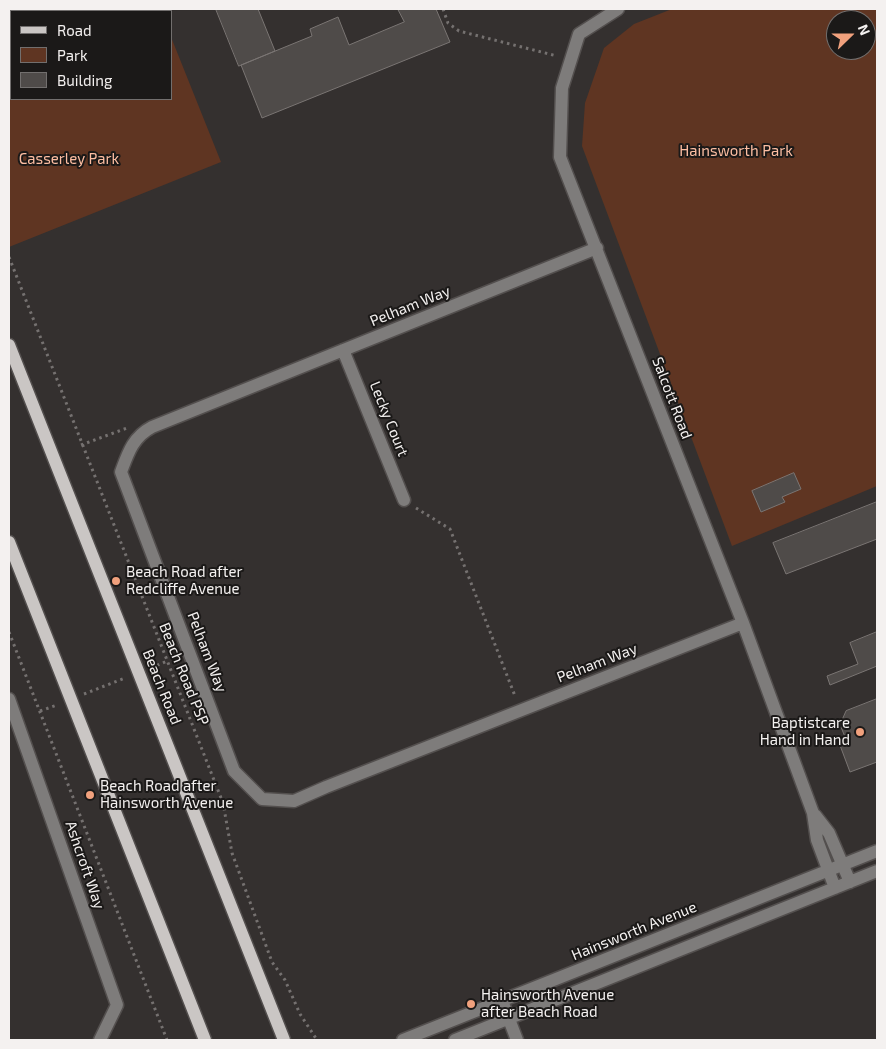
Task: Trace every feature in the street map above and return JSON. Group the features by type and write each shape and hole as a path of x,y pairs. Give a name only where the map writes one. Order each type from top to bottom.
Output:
{"main road":[{"name":"Beach Road","path":"9,346 284,1040"},
{"path":"9,542 205,1040"}],"street":[{"name":"Salcott Road","path":"618,9 579,34 562,88 560,157 743,623 813,812 818,840 835,888"},
{"name":"Pelham Way","path":"596,248 142,432 130,446 121,472 234,770 262,798 294,801 743,623"},
{"name":"Lecky Court","path":"343,350 404,500"},
{"name":"Ashcroft Way","path":"9,699 117,1006 100,1040"},
{"name":"Salcott Road","path":"813,812 830,833 850,882"},
{"name":"Hainsworth Avenue","path":"403,1040 877,852"},
{"path":"455,1040 877,872"},
{"path":"502,1001 517,1040"}],"path":[{"path":"443,9 448,23 459,31 571,60"},
{"name":"Beach Road PSP","path":"9,257 81,445 223,802 232,853 272,962 285,980 300,1014 317,1040"},
{"path":"81,445 124,427 142,432"},
{"path":"404,500 450,529 521,710"},
{"path":"9,632 167,1040"},
{"path":"40,711 167,661"}],"green space":[{"name":"Casserley Park","path":"9,9 160,9 10,10 10,100 172,100 172,40 221,162 9,247"},
{"name":"Hainsworth Park","path":"672,9 877,9 877,486 732,546 582,146 585,103 604,48 634,24"}],"building":[{"path":"216,9 258,9 275,51 239,66"},
{"path":"398,9 436,9 450,42 262,118 241,65 312,36 310,29 338,17 349,45 404,22"},
{"path":"794,473 801,489 782,497 785,502 761,512 752,491"},
{"path":"877,502 877,539 786,574 773,543"},
{"path":"877,632 877,666 830,685 827,676 858,664 850,643"},
{"name":"Baptistcare Hand in Hand","path":"877,699 877,762 850,772 838,740 845,737 841,727 844,725 842,720 846,711"}],"place":[{"name":"Beach Road after Redcliffe Avenue","path":"116,581"},
{"name":"Baptistcare Hand in Hand","path":"860,732"},
{"name":"Beach Road after Hainsworth Avenue","path":"90,795"},
{"name":"Hainsworth Avenue after Beach Road","path":"471,1004"}]}
